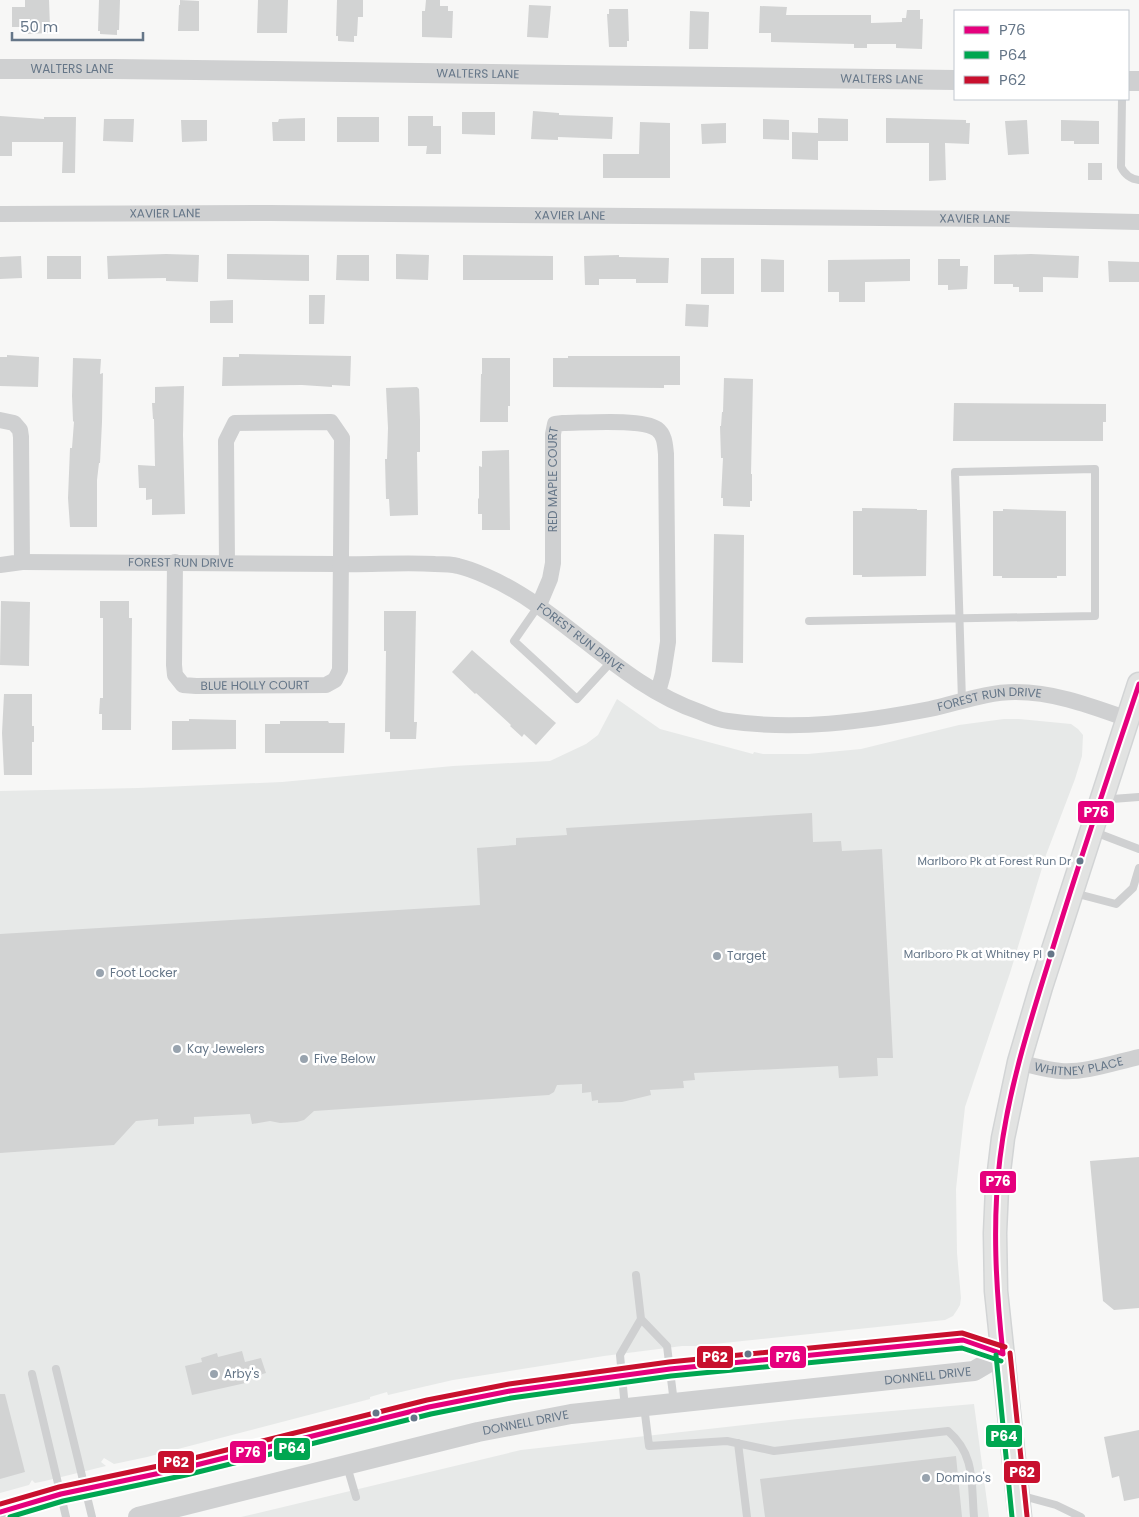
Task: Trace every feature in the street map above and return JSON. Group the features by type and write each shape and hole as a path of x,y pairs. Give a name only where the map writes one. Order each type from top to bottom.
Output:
{"main road":[{"path":"1020,1517 996,1291 997,1188 1003,1138 1009,1101 1019,1062 1070,892 1139,684"}],"street":[{"name":"WALTERS LANE","path":"0,69 954,80"},
{"name":"XAVIER LANE","path":"0,214 270,213 1001,219 1139,222"},
{"path":"0,420 14,423 20,430 22,562"},
{"name":"BLUE HOLLY COURT","path":"175,562 174,665 175,675 183,685 326,685 335,680 340,670 342,438 331,422 235,423 226,441 227,562"},
{"name":"RED MAPLE COURT","path":"539,605 550,579 553,563 552,434 556,424 645,423 658,430 664,439 666,454 668,642 658,692"},
{"name":"FOREST RUN DRIVE","path":"0,565 22,562 418,563 457,565 487,577 539,605 611,662 678,705 725,721 788,726 837,724 876,719 980,696 1013,692 1052,695 1128,719"},
{"name":"WHITNEY PLACE","path":"1019,1062 1045,1070 1063,1072 1082,1070 1139,1057"},
{"path":"0,1512 61,1494 184,1468 429,1407 510,1391 670,1369 963,1340 1003,1354"},
{"name":"DONNELL DRIVE","path":"138,1517 478,1432 571,1414 974,1371 1003,1354"}],"lane":[{"path":"1122,100 1121,167 1125,175 1139,180"},
{"path":"809,622 960,620 1094,616 1095,469 955,472 960,620 962,700"},
{"name":"RED MAPLE COURT","path":"539,605 514,641 577,699 611,662"},
{"path":"1102,796 1112,799 1139,797"},
{"path":"1090,831 1139,849"},
{"path":"1070,892 1116,904 1133,888 1139,868"},
{"path":"636,1275 641,1319 620,1355 622,1375 649,1446 706,1442 738,1443 774,1452 948,1432 957,1439 968,1456 974,1517"},
{"path":"641,1319 667,1346 674,1403"},
{"path":"56,1368 92,1517"},
{"path":"32,1374 66,1517"},
{"path":"738,1443 747,1517"},
{"path":"347,1466 356,1497"},
{"path":"1017,1495 1056,1505 1081,1517"}],"shaded area":[{"path":"617,699 660,729 753,754 754,752 763,754 808,754 861,749 959,725 1004,719 1071,724 1083,735 1082,756 1075,779 1046,855 1010,973 965,1107 956,1189 957,1253 961,1298 960,1305 953,1316 945,1320 682,1346 604,1356 453,1380 388,1395 387,1392 370,1397 370,1399 147,1457 114,1464 104,1458 101,1462 106,1466 35,1483 32,1480 29,1485 0,1493 0,791 282,782 453,766 550,761 586,744 598,735"},
{"path":"974,1404 989,1517 241,1517 521,1450 798,1419"}],"building":[{"path":"25,0 49,0 50,27 48,27 48,33 28,34 28,27 12,27 12,7 25,7"},
{"path":"99,0 120,0 119,30 117,30 117,35 100,34 100,31 98,31"},
{"path":"180,0 199,1 199,31 178,31"},
{"path":"258,0 288,0 287,33 257,33"},
{"path":"337,0 363,0 363,17 358,17 357,36 354,36 354,42 338,41 338,36 336,36"},
{"path":"426,0 440,0 440,6 448,6 448,11 453,11 452,38 422,37 422,11 425,11"},
{"path":"529,5 551,6 548,38 527,37"},
{"path":"760,6 787,7 786,15 871,15 871,23 902,22 902,18 906,18 907,10 920,10 920,19 923,19 922,49 896,48 896,44 867,44 867,48 854,48 854,44 771,42 771,33 759,33"},
{"path":"609,9 628,9 629,41 627,41 627,47 609,47 607,14 609,14"},
{"path":"690,11 709,12 708,49 689,49"},
{"path":"533,111 559,113 559,115 613,117 612,139 558,137 558,140 531,139"},
{"path":"462,112 495,112 495,135 462,134"},
{"path":"0,116 44,119 44,117 76,117 75,173 62,173 63,142 12,142 12,156 0,156"},
{"path":"408,116 433,116 433,126 441,126 441,154 426,154 427,146 408,146"},
{"path":"337,117 379,117 379,142 337,142"},
{"path":"305,118 305,141 273,141 272,122 278,122 279,119"},
{"path":"818,118 848,119 848,141 818,141"},
{"path":"886,118 966,120 966,123 970,123 969,144 945,143 946,180 929,181 929,143 886,143"},
{"path":"104,119 134,119 133,142 103,141"},
{"path":"763,119 789,120 789,140 763,139"},
{"path":"181,120 207,120 207,141 182,142"},
{"path":"1027,120 1029,154 1008,155 1005,121"},
{"path":"1061,120 1099,121 1099,144 1074,144 1074,141 1061,141"},
{"path":"640,122 670,123 670,178 603,178 603,154 639,154"},
{"path":"726,123 726,143 702,144 701,124"},
{"path":"792,132 818,133 818,160 792,159"},
{"path":"1088,163 1102,163 1102,180 1088,180"},
{"path":"227,254 309,255 309,281 227,279"},
{"path":"396,254 429,255 428,280 396,279"},
{"path":"199,255 198,282 166,281 166,278 108,279 107,256"},
{"path":"337,255 369,255 369,281 336,280"},
{"path":"463,255 553,256 553,280 463,280"},
{"path":"619,255 619,257 669,258 668,283 636,283 636,279 599,279 599,285 585,285 584,256"},
{"path":"994,255 1079,256 1078,278 1043,277 1043,292 1019,292 1019,287 1013,287 1013,284 994,284"},
{"path":"21,256 22,278 0,279 0,257"},
{"path":"47,256 81,256 81,279 47,279"},
{"path":"701,258 734,258 734,294 701,294"},
{"path":"761,259 784,260 784,292 761,292"},
{"path":"910,259 910,281 865,282 865,302 839,302 839,292 828,292 828,260"},
{"path":"938,259 960,259 960,266 968,266 967,289 948,290 948,285 938,285"},
{"path":"1108,261 1139,262 1139,282 1109,282"},
{"path":"309,295 325,295 324,324 309,324"},
{"path":"233,300 233,323 210,323 210,301"},
{"path":"686,304 709,305 708,327 685,326"},
{"path":"239,354 351,356 350,386 222,386 223,357 239,357"},
{"path":"7,355 39,357 38,387 0,386 0,357 7,357"},
{"path":"568,356 680,356 680,385 664,385 664,388 553,387 553,358 568,358"},
{"path":"73,358 101,359 100,374 103,373 100,463 97,480 97,527 70,527 68,498 70,448 72,448 74,422 72,396"},
{"path":"482,358 510,358 508,422 480,422"},
{"path":"724,378 753,379 752,501 750,501 750,507 723,506 723,498 721,498 723,458 721,458 720,426 723,412"},
{"path":"184,386 185,514 152,515 152,499 146,500 146,488 139,488 138,465 155,466 152,403 155,403 155,387"},
{"path":"417,387 419,389 420,420 420,452 417,452 418,515 390,516 389,499 386,499 385,459 387,459 388,428 386,388"},
{"path":"954,403 1106,404 1106,422 1103,422 1103,441 953,441"},
{"path":"509,450 510,530 482,530 482,514 478,514 478,499 479,466 482,467 482,451"},
{"path":"862,508 927,510 926,576 862,577 862,575 853,575 853,511 862,511"},
{"path":"1003,509 1066,511 1066,576 1057,576 1057,578 1002,578 1002,576 993,576 993,511 1003,511"},
{"path":"714,534 744,535 743,663 712,662"},
{"path":"1,601 30,602 29,666 0,665"},
{"path":"100,601 129,601 129,618 132,618 131,730 102,730 102,714 99,714 100,698 103,698 103,618 100,618"},
{"path":"384,611 416,611 414,722 417,722 416,739 390,739 390,732 385,732 386,651 384,651"},
{"path":"472,650 556,723 536,745 524,734 522,737 452,672"},
{"path":"4,694 32,694 34,742 32,742 32,775 4,775 2,733"},
{"path":"189,719 236,720 236,749 172,750 172,721 189,721"},
{"path":"280,721 345,723 344,753 265,753 265,724 280,724"},
{"path":"812,813 813,842 841,841 842,851 882,849 893,1058 877,1058 878,1076 839,1078 838,1066 694,1073 695,1080 683,1081 684,1088 650,1090 651,1095 622,1102 598,1103 598,1100 592,1101 591,1092 582,1093 582,1084 557,1085 554,1092 549,1095 314,1111 304,1120 297,1122 280,1123 270,1121 252,1124 250,1114 194,1117 194,1124 158,1126 158,1119 136,1121 114,1145 0,1153 0,934 480,905 477,848 516,845 516,838 567,835 566,828"},
{"path":"1139,1157 1139,1308 1114,1310 1103,1301 1090,1161"},
{"path":"242,1351 245,1362 261,1358 266,1373 249,1378 250,1382 192,1395 185,1366 202,1362 201,1358 217,1353 218,1357"},
{"path":"0,1394 5,1394 25,1472 0,1479"},
{"path":"1139,1430 1139,1498 1124,1501 1119,1476 1112,1478 1104,1437"},
{"path":"956,1456 962,1517 765,1517 760,1479"}],"transit line":[{"name":"P76","path":"1003,1354 998,1305 996,1207 1000,1158 1013,1084 1026,1036 1092,824 1139,684"},
{"name":"P62","path":"0,1504 59,1487 182,1461 427,1400 509,1384 669,1362 962,1333 1005,1347"},
{"name":"P76","path":"0,1512 61,1494 184,1468 429,1407 510,1391 670,1369 963,1340 1003,1354"},
{"name":"P64","path":"10,1517 63,1501 186,1475 431,1414 511,1398 671,1376 962,1348 1001,1361"},
{"name":"P62","path":"1010,1353 1027,1516"},
{"name":"P64","path":"996,1355 1012,1517"}],"place":[{"name":"Marlboro Pk at Forest Run Dr","path":"1080,861"},
{"name":"Marlboro Pk at Whitney Pl","path":"1051,954"},
{"name":"Target","path":"717,956"},
{"name":"Foot Locker","path":"100,973"},
{"name":"Kay Jewelers","path":"177,1049"},
{"name":"Five Below","path":"304,1059"},
{"name":"Arby's","path":"214,1374"},
{"name":"Domino's","path":"926,1478"}]}
